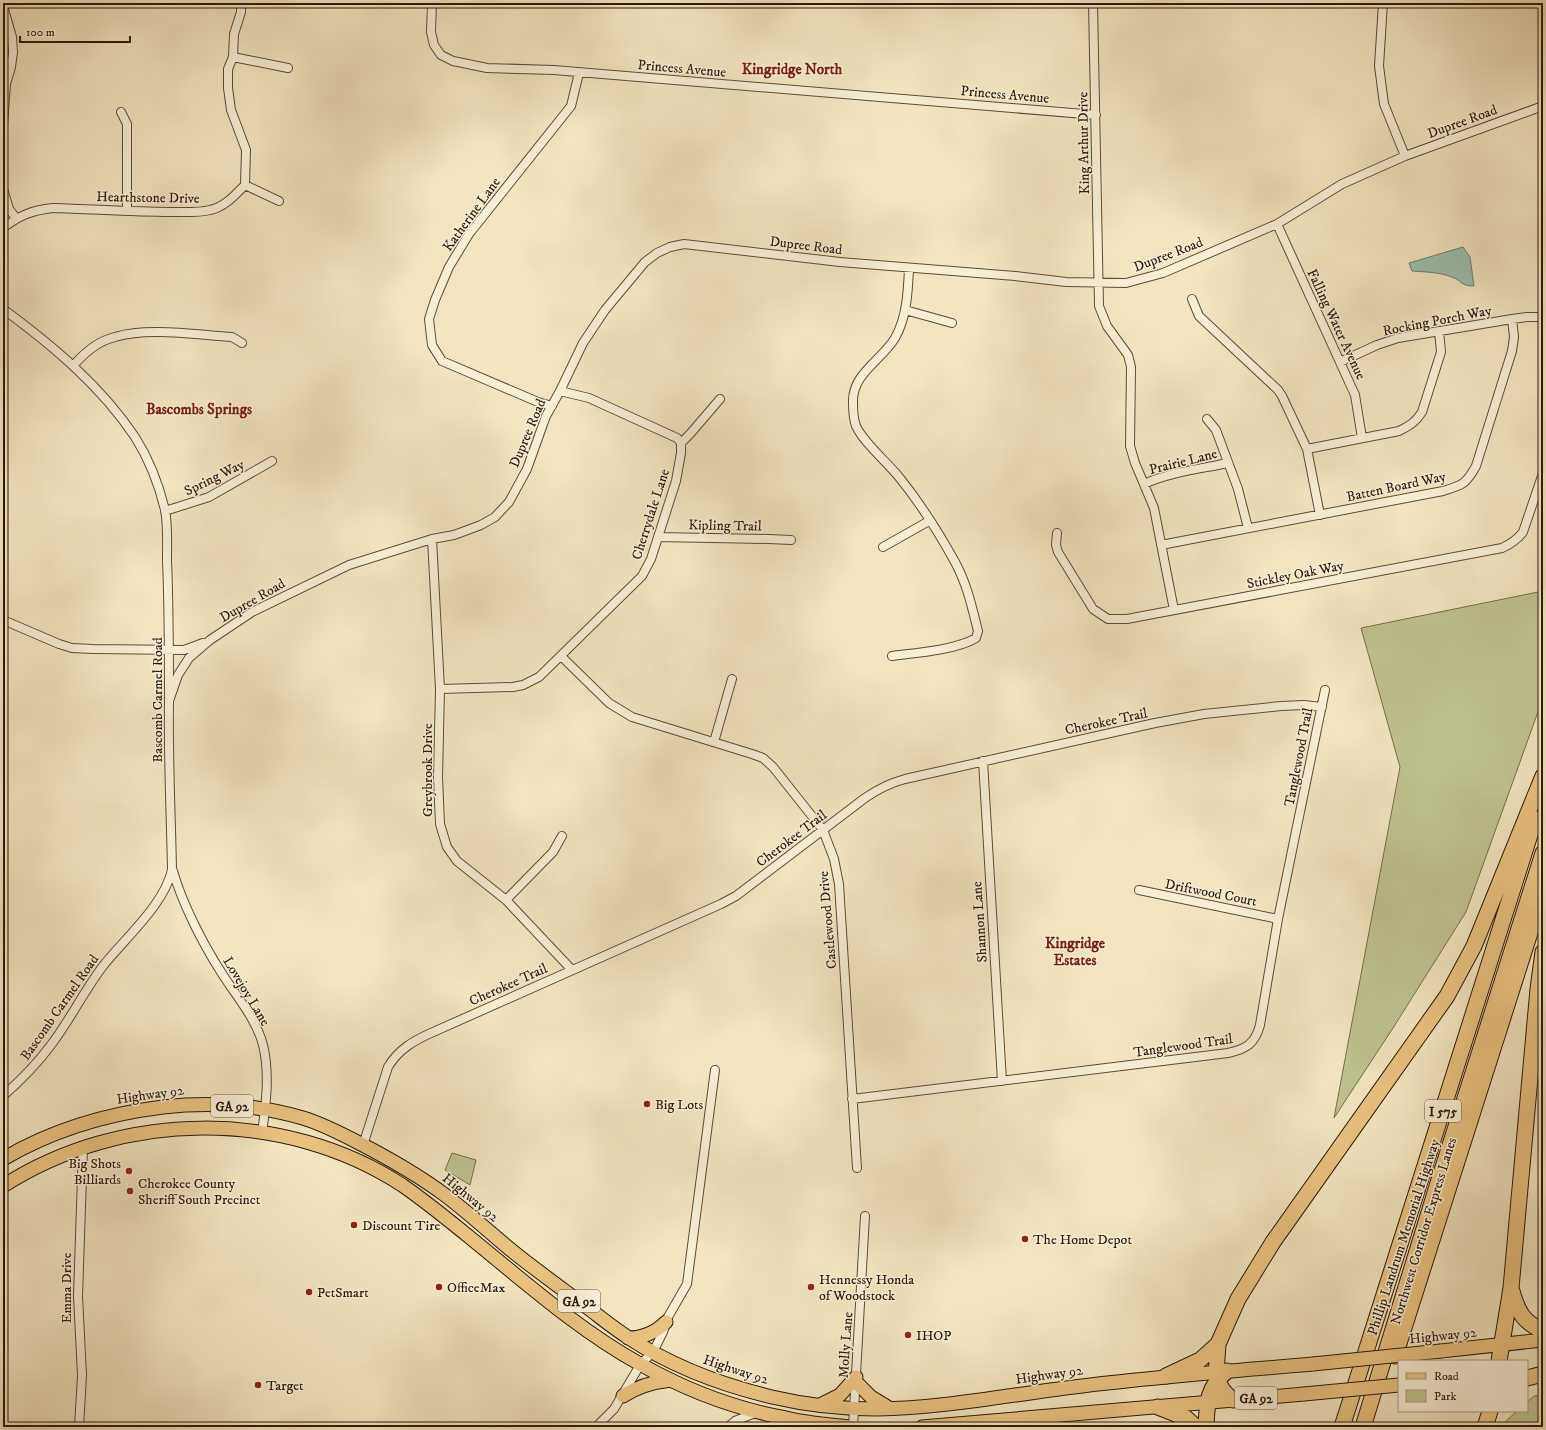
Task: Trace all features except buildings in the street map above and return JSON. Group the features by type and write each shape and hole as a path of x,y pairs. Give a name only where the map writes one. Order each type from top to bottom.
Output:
{"highway":[{"path":"1166,1376 1200,1360 1218,1344 1238,1299 1270,1246 1429,1022 1456,981 1482,929 1543,776"},
{"name":"Phillip Landrum Memorial Highway","path":"1342,1427 1543,795"},
{"name":"Northwest Corridor Express Lanes","path":"1363,1427 1440,1176 1543,853"},
{"name":"Phillip Landrum Memorial Highway","path":"1373,1427 1543,892"},
{"path":"1499,1360 1511,1288 1538,989 1543,952"},
{"path":"1511,1288 1516,1306 1524,1319 1534,1327 1543,1331"},
{"path":"1218,1344 1220,1374 1226,1394 1233,1400"},
{"path":"1206,1427 1207,1402 1210,1392 1220,1374"},
{"path":"1528,1378 1543,1374"},
{"path":"1158,1407 1186,1418 1196,1427"},
{"path":"1485,1427 1490,1412"}],"main road":[{"name":"Highway 92","path":"6,1156 44,1138 82,1124 144,1110 196,1104 265,1110 306,1119 343,1134 409,1170 480,1223 506,1247 628,1338 702,1376 740,1389 800,1403 854,1409 891,1409 944,1404 1166,1376 1220,1374 1543,1340"},
{"name":"GA 92","path":"3,1186 37,1167 83,1148 106,1140 128,1135 174,1129 217,1128 262,1133 298,1140 336,1153 379,1172 400,1184 440,1212 507,1268 585,1329 640,1365 719,1400 757,1412 800,1421 852,1427"},
{"path":"628,1338 647,1334 661,1327 666,1322"},
{"path":"1528,1372 1543,1370"},
{"path":"623,1396 634,1389 648,1384 671,1380"},
{"path":"820,1405 840,1395 856,1380 871,1397 891,1409"},
{"name":"GA 92","path":"922,1427 1398,1385"},
{"path":"1017,1427 1031,1418"}],"street":[{"path":"241,3 241,12 234,34 233,57 228,69 228,88 231,110 246,150 245,185 279,201"},
{"name":"Princess Avenue","path":"432,3 431,32 434,45 441,55 453,61 487,68 579,73 1096,115"},
{"name":"King Arthur Drive","path":"1093,3 1099,306 1107,326 1128,355 1131,367 1130,446 1135,463 1154,508 1174,610"},
{"path":"1382,3 1379,66 1384,104 1405,156"},
{"path":"3,6 12,37 13,52 11,67 6,84 3,125"},
{"path":"233,57 288,68"},
{"name":"Katherine Lane","path":"552,406 538,402 442,361 432,345 429,319 435,300 449,267 469,234 571,106 579,73"},
{"name":"Dupree Road","path":"169,701 178,675 189,658 210,640 252,612 349,565 432,539 454,535 481,525 495,517 509,502 527,469 546,416 583,343 605,310 644,262 657,253 670,247 684,244 840,262 1014,276 1066,282 1126,283 1163,273 1277,224 1342,184 1405,156 1543,106"},
{"path":"121,112 127,124 127,211"},
{"name":"Hearthstone Drive","path":"3,228 16,218 37,210 53,208 155,212 211,210 223,205 245,185"},
{"path":"3,188 9,209 16,218"},
{"name":"Falling Water Avenue","path":"1277,224 1355,395 1362,438"},
{"path":"892,656 940,649 970,642 976,638 978,631 965,582 955,562 907,488 856,427 853,414 852,400 855,388 861,376 886,352 896,337 908,297 909,268"},
{"path":"1192,299 1199,316 1278,390 1282,396 1307,449 1320,515"},
{"name":"Bascomb Carmel Road","path":"3,309 73,366 97,390 135,438 147,460 157,484 165,511 170,654 169,701 172,870 168,882 158,899 100,970 50,1046 27,1074 3,1096"},
{"path":"905,310 952,323"},
{"name":"Rocking Porch Way","path":"1340,362 1387,341 1512,319 1543,317"},
{"name":"Batten Board Way","path":"1161,545 1444,491 1462,485 1469,478 1476,466 1512,351 1514,338 1512,319"},
{"path":"1307,449 1399,431 1418,420 1422,412 1441,352 1439,331"},
{"path":"73,366 82,356 98,345 114,337 128,334 156,332 232,337 242,343"},
{"path":"560,391 589,398 677,438 680,443 690,434 720,399"},
{"path":"1207,419 1216,430 1238,489 1248,528"},
{"name":"Cherrydale Lane","path":"440,689 513,688 539,678 642,576 651,559 676,481 682,453 680,443"},
{"name":"Spring Way","path":"165,511 209,497 272,461"},
{"name":"Prairie Lane","path":"1144,484 1171,475 1228,463"},
{"name":"Stickley Oak Way","path":"1057,533 1056,546 1058,552 1088,602 1100,615 1108,619 1118,620 1502,548 1517,540 1523,532 1543,473"},
{"path":"883,547 929,521"},
{"name":"Kipling Trail","path":"658,537 791,540"},
{"name":"Greybrook Drive","path":"432,539 440,689 438,785 440,824 447,847 457,861 506,900 572,970"},
{"path":"3,620 72,648 170,654 179,661 189,658"},
{"name":"Dupree Road","path":"170,654 210,640"},
{"name":"Castlewood Drive","path":"561,656 599,694 621,711 646,722 763,758 781,776 823,830 834,859 839,884 856,1168"},
{"path":"714,742 732,679"},
{"name":"Tanglewood Trail","path":"852,1099 1217,1055 1238,1051 1252,1042 1257,1035 1260,1026 1278,919 1325,690"},
{"name":"Cherokee Trail","path":"363,1145 388,1067 400,1052 409,1045 431,1033 736,896 865,798 890,783 905,778 1155,723 1204,714 1281,706 1304,705 1322,707"},
{"name":"Shannon Lane","path":"983,761 1002,1081"},
{"path":"506,900 548,858 562,836"},
{"name":"Lovejoy Lane","path":"172,870 179,890 205,945 220,971 243,1004 258,1031 263,1044 267,1075 262,1133"},
{"name":"Driftwood Court","path":"1139,890 1278,919"},
{"path":"597,1427 614,1409 640,1365 653,1352 663,1332 666,1322 685,1289 688,1278 715,1070"},
{"name":"Emma Drive","path":"79,1427 82,1375 78,1296 83,1148"},
{"name":"Molly Lane","path":"852,1427 866,1216"},
{"path":"728,1427 730,1424 744,1416 757,1412"}],"green space":[{"path":"1543,591 1543,698 1466,912 1334,1118 1400,767 1361,628"},
{"path":"452,1153 476,1160 470,1185 445,1170"},
{"path":"1543,1395 1543,1427 1505,1427 1506,1421 1516,1412 1528,1412 1528,1401 1534,1396"}],"shaded area":[{"path":"1463,247 1470,257 1474,286 1466,285 1447,275 1432,272 1412,271 1409,263"}],"place":[{"name":"Big Lots","path":"647,1104"},
{"name":"Big Shots Billiards","path":"129,1171"},
{"name":"Cherokee County Sheriff South Precinct","path":"130,1191"},
{"name":"Discount Tire","path":"354,1225"},
{"name":"The Home Depot","path":"1025,1239"},
{"name":"OfficeMax","path":"439,1287"},
{"name":"Hennessy Honda of Woodstock","path":"811,1287"},
{"name":"PetSmart","path":"309,1292"},
{"name":"IHOP","path":"908,1335"},
{"name":"Target","path":"258,1385"}],"district":[{"name":"Kingridge North","path":"792,69"},
{"name":"Bascombs Springs","path":"199,409"},
{"name":"Kingridge Estates","path":"1075,952"}]}
